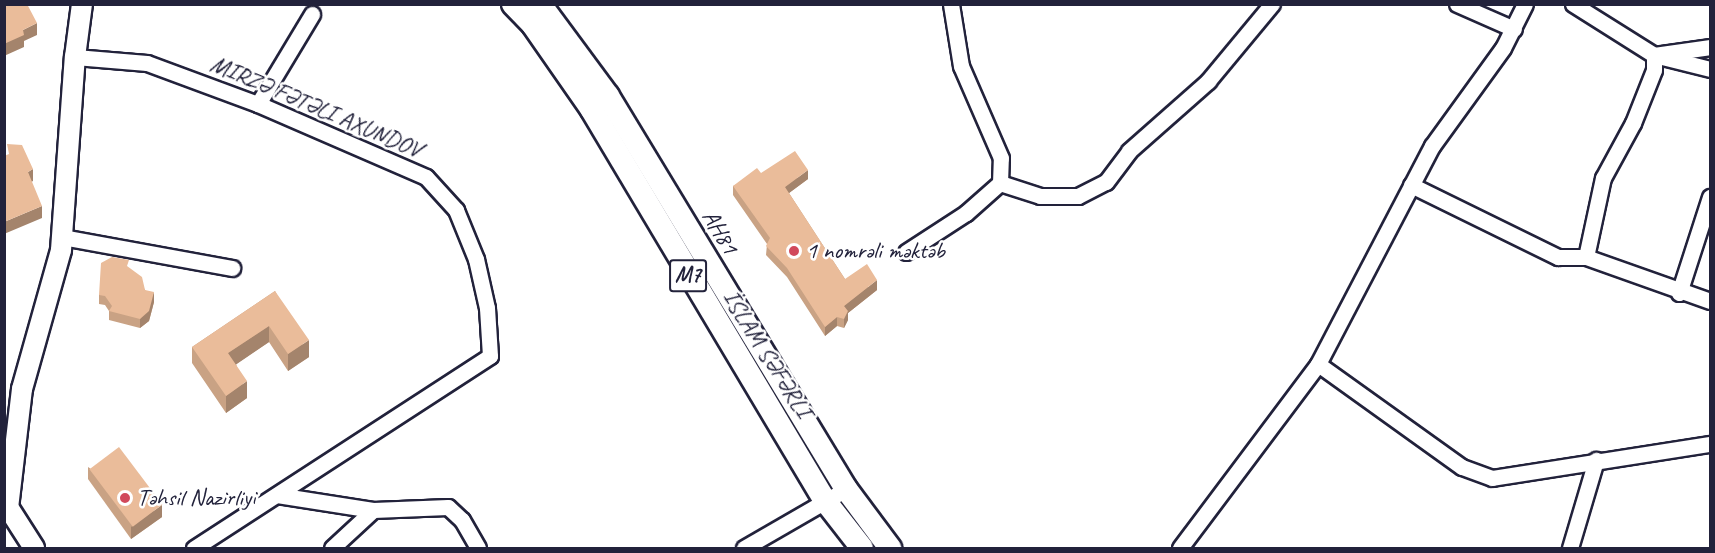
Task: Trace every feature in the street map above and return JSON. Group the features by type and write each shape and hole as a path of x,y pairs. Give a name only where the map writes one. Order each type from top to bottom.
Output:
{"highway":[{"name":"İSLAM SƏFƏRLI","path":"513,4 533,25 592,110 826,502 862,549"},
{"name":"AH81","path":"540,4 608,96 846,489 890,549"}],"main road":[{"path":"34,549 6,505 22,389 62,237 75,57 82,4"}],"street":[{"path":"906,252 966,213 1000,183 1001,158 961,66 951,4"},
{"path":"1000,183 1040,195 1078,196 1106,182 1129,152 1208,81 1272,4"},
{"path":"1457,4 1514,29"},
{"path":"1180,549 1318,364 1432,146 1514,29 1525,4"},
{"path":"1573,4 1654,55 1710,69"},
{"path":"258,104 312,14"},
{"path":"1654,55 1710,47"},
{"path":"1586,257 1603,178 1633,123 1654,70 1654,55"},
{"name":"MIRZƏ FƏTƏLI AXUNDOV","path":"75,57 147,63 258,104 426,177 456,210 476,259 487,308 490,356 194,549"},
{"path":"1411,185 1558,257 1586,257 1679,293 1710,302"},
{"path":"1679,293 1710,197"},
{"path":"62,237 232,268"},
{"path":"1318,364 1462,467 1492,478 1596,459 1710,444"},
{"path":"1570,549 1596,459"},
{"path":"744,549 846,489"},
{"path":"278,495 373,510 448,507 462,520 478,549"},
{"path":"332,549 373,510"}],"building":[{"path":"4,4 27,4 37,23 23,30 24,35 4,44"},
{"path":"7,144 22,145 33,169 28,172 42,206 4,222 4,156 9,154"},
{"name":"1 nomrəli məktəb","path":"795,151 808,170 785,187 845,279 867,264 877,280 844,306 848,311 844,319 837,317 825,327 787,268 766,246 770,238 733,186 757,168 761,173"},
{"path":"112,257 129,260 127,266 142,277 145,290 154,292 149,311 140,319 109,311 112,306 105,296 99,295 101,263"},
{"path":"275,291 309,340 288,354 269,326 228,353 247,381 226,396 192,347"},
{"name":"Təhsil Nazirliyi","path":"119,447 162,505 133,527 89,469"}],"place":[{"name":"1 nomrəli məktəb","path":"794,251"},
{"name":"Təhsil Nazirliyi","path":"125,498"}]}
